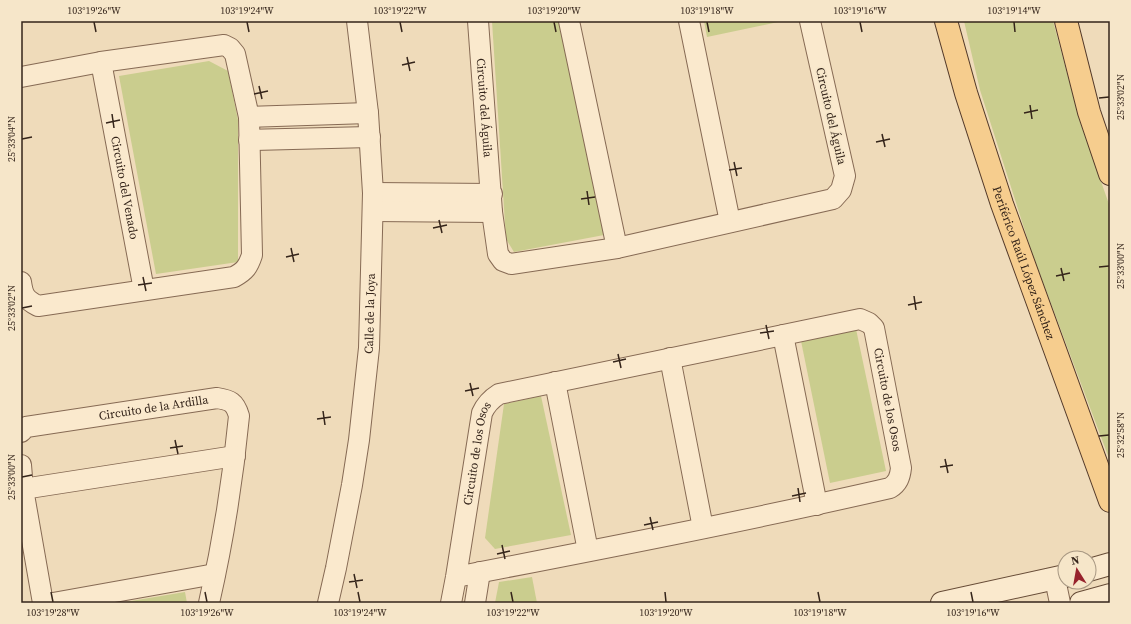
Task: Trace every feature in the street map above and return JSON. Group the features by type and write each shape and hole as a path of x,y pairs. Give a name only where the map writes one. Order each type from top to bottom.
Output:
{"main road":[{"name":"Periférico Raúl López Sánchez","path":"946,21 966,93 1002,204 1110,501"},
{"path":"1066,21 1089,112 1110,174"},
{"path":"1097,568 1110,564"},
{"path":"942,603 1057,579"},
{"path":"1081,603 1110,595"}],"street":[{"name":"Calle de la Joya","path":"328,603 352,485 369,348 373,202 368,113 357,21"},
{"name":"Circuito del Águila","path":"478,21 492,203 498,254 503,261 511,264 618,248 833,199 841,190 845,176 810,21"},
{"path":"569,21 618,248"},
{"path":"689,21 730,222"},
{"path":"21,77 101,62 224,46 230,48 235,54 248,117 252,255 243,272 234,277 38,306 29,301 23,294 21,282"},
{"name":"Circuito del Venado","path":"101,62 144,290"},
{"path":"248,117 368,113"},
{"path":"249,140 370,137"},
{"path":"373,202 492,203"},
{"name":"Circuito de los Osos","path":"451,603 482,413 488,403 499,394 860,319 874,328 901,468 900,476 890,488 817,505 456,577"},
{"path":"783,335 817,505"},
{"path":"670,358 703,528"},
{"path":"555,382 588,551"},
{"name":"Circuito de la Ardilla","path":"21,432 26,427 217,398 228,400 233,404 239,416 235,456 209,603"},
{"path":"23,489 235,456"},
{"path":"21,466 23,489 43,603"},
{"path":"475,603 480,572"},
{"path":"53,603 215,574"},
{"path":"1060,590 1060,603"}],"green space":[{"path":"492,21 561,21 604,235 514,252 506,239"},
{"path":"704,21 783,21 707,37"},
{"path":"964,21 1053,21 1080,122 1110,207 1110,461 1032,253 980,90"},
{"path":"209,61 228,71 238,120 238,262 156,274 119,76"},
{"path":"856,329 886,471 830,483 801,341"},
{"path":"541,396 571,535 495,549 485,538 504,404"},
{"path":"532,577 537,603 495,603 499,582"},
{"path":"185,592 187,603 119,603"}]}
